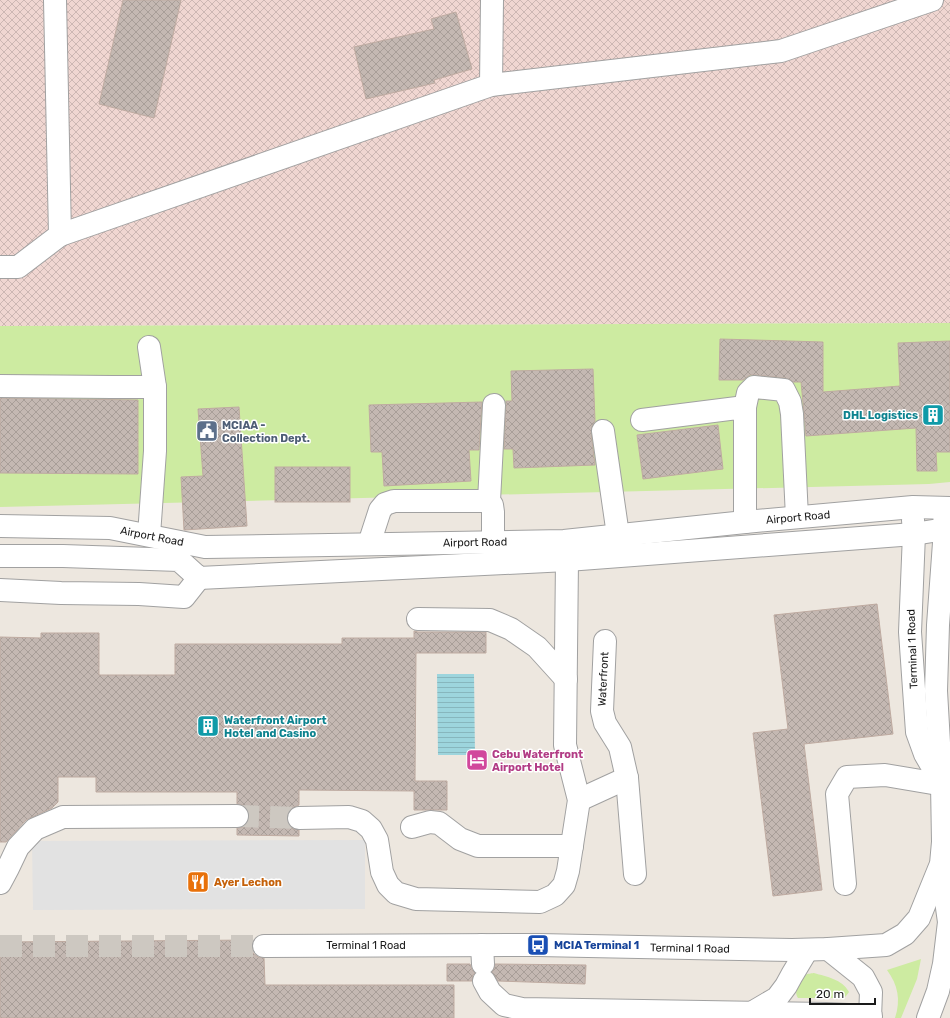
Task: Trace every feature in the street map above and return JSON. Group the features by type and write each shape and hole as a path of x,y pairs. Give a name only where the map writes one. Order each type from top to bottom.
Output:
{"street":[{"path":"55,0 60,235"},
{"path":"491,85 492,0"},
{"path":"0,267 18,267 60,235 491,85 781,51 932,0"},
{"path":"149,347 155,387 155,450 149,535"},
{"path":"0,386 155,387"},
{"path":"745,522 745,407 748,392 754,387 784,390 790,402 792,414 797,517"},
{"path":"494,405 489,501 492,505 494,542"},
{"path":"642,420 745,407"},
{"path":"603,431 618,535"},
{"path":"369,544 380,510 385,504 394,501 489,501"},
{"name":"Airport Road","path":"0,526 110,528 205,547 494,542 566,550 618,535 797,517 913,508 947,518"},
{"name":"Terminal 1 Road","path":"913,508 914,534 910,632 917,732 925,754 946,785"},
{"name":"Airport Road","path":"0,556 63,556 179,560 199,578 566,550 914,534 947,518"},
{"name":"Terminal 1 Road","path":"946,785 939,743 936,691 938,625 947,518"},
{"path":"299,818 349,817 362,821 372,829 377,840 382,872 388,885 396,893 416,899 540,902 555,895 564,885 568,871 579,800 565,745 566,550"},
{"path":"0,590 61,593 139,594 184,597 199,578"},
{"path":"418,620 490,620 511,629 537,647 566,679"},
{"name":"Waterfront","path":"605,641 602,711 605,723 620,747 627,778 634,874"},
{"name":"Terminal 1 Road","path":"264,946 483,963 538,945 807,950 886,945 905,934 919,918 941,864 946,785 950,763"},
{"path":"845,884 837,794 847,777 884,775 946,785"},
{"path":"579,800 627,778"},
{"path":"0,883 18,847 35,829 63,817 237,816"},
{"path":"412,827 430,822 439,823 453,835 478,846 572,846"},
{"path":"928,1018 938,991 944,964 949,922 941,864"},
{"path":"483,963 490,992 504,1005 522,1009 753,1012 871,1017 871,992 863,977 828,949"},
{"path":"753,1012 777,998 786,986 807,950"}],"shaded area":[{"path":"0,0 950,0 950,323 0,326"},
{"path":"365,840 365,909 33,910 32,841"}],"green space":[{"path":"950,323 950,482 929,484 0,507 0,326"},
{"path":"921,959 917,979 901,1018 895,1018 898,1005 896,987 887,970"},
{"path":"814,973 838,981 849,992 844,998 798,998 796,992 799,982 807,974"}],"water":[{"path":"437,674 474,674 475,755 438,755"}],"building":[{"path":"123,0 181,0 154,118 99,104"},
{"path":"456,12 472,69 434,80 435,83 366,99 354,47 434,29 431,19"},
{"path":"720,339 823,342 823,392 900,386 898,343 950,341 950,452 936,452 937,471 917,471 916,428 806,436 801,382 793,382 785,378 755,375 750,375 743,380 719,380"},
{"path":"593,369 595,421 591,432 595,465 514,468 513,449 504,449 506,401 512,401 511,371"},
{"path":"0,398 138,400 138,474 0,473"},
{"path":"482,402 479,450 469,450 471,481 384,486 382,452 371,452 369,405"},
{"path":"239,407 247,526 184,530 181,477 203,476 198,409"},
{"path":"718,425 723,469 643,479 637,435"},
{"path":"275,467 350,467 350,502 275,502"},
{"path":"877,604 893,734 804,744 822,890 773,896 753,733 788,729 774,615"},
{"name":"Waterfront Airport Hotel and Casino","path":"414,631 486,632 486,653 416,653 415,781 447,781 447,810 414,810 414,791 299,790 299,805 292,808 288,812 287,818 289,825 293,829 299,830 299,836 237,835 237,828 244,827 248,822 249,816 248,809 243,805 237,804 237,792 96,792 96,777 58,777 58,802 52,808 26,820 6,842 0,842 0,637 41,638 41,633 99,633 99,675 175,675 175,644 342,644 342,638 414,638"},
{"path":"253,940 253,953 258,957 264,958 265,985 454,985 454,1018 0,1018 0,942"},
{"path":"447,964 470,964 475,973 472,981 447,981"},
{"path":"495,964 586,965 585,984 498,981 492,972"}],"tunnel":[{"path":"237,816 299,818"},
{"path":"0,946 264,946"}],"place":[{"name":"DHL Logistics","path":"933,415"},
{"name":"MCIAA - Collection Dept.","path":"207,431"},
{"name":"Waterfront Airport Hotel and Casino","path":"208,726"},
{"name":"Cebu Waterfront Airport Hotel","path":"477,760"},
{"name":"Ayer Lechon","path":"198,882"},
{"name":"MCIA Terminal 1","path":"538,945"}]}
